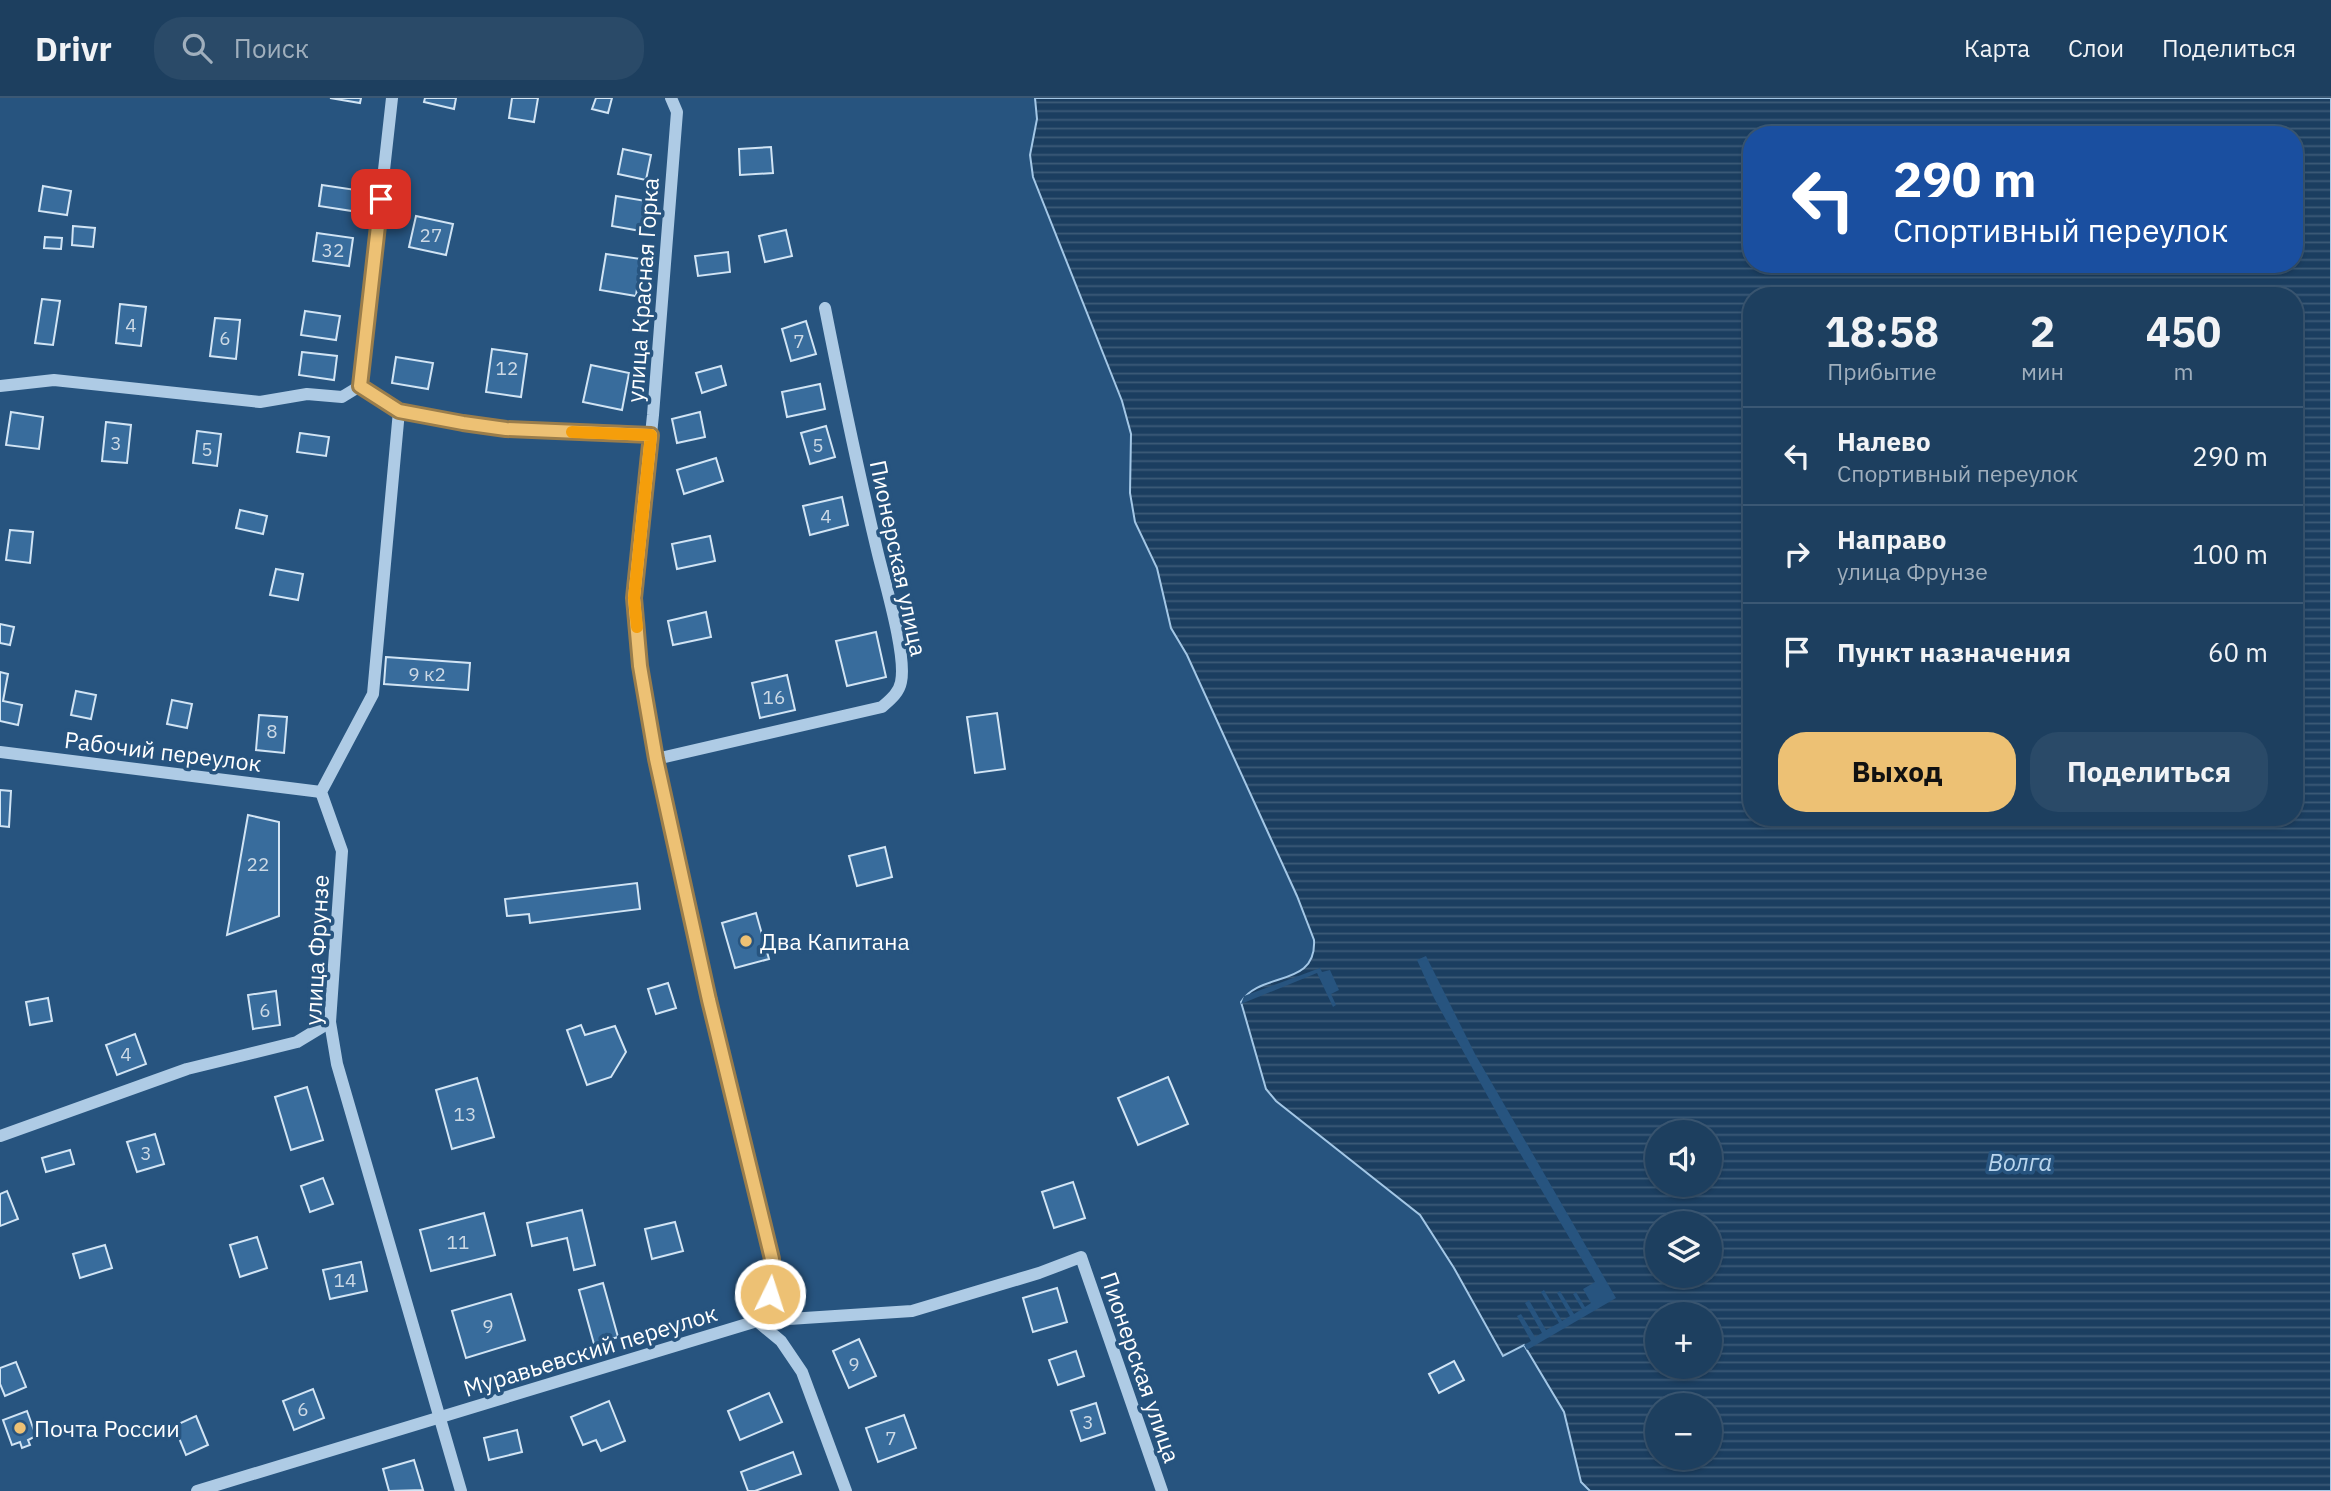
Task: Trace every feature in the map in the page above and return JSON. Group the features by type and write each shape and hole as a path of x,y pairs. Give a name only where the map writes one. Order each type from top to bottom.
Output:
{"street":[{"path":"360,386 392,98"},
{"name":"улица Красная Горка","path":"671,98 677,112 651,435 634,598 640,666 656,759 709,1000 772,1259 770,1294 757,1321"},
{"name":"Пионерская улица","path":"656,759 882,707 894,696 901,683 896,630 851,440 825,308"},
{"path":"0,386 54,380 260,402 307,394 342,397 360,386"},
{"path":"360,386 399,411 506,429 651,435"},
{"path":"321,792 373,694 399,411"},
{"name":"Рабочий переулок","path":"0,752 321,792"},
{"name":"улица Фрунзе","path":"321,792 342,851 330,1022 337,1064 461,1491"},
{"path":"0,1136 187,1069 297,1042 330,1022"},
{"name":"Пионерская улица","path":"1081,1257 1163,1491"},
{"name":"Муравьевский переулок","path":"197,1491 757,1321 912,1311 1039,1273 1081,1257"},
{"path":"757,1321 781,1341 802,1372 846,1491"}],"water":[{"name":"Волга","path":"1035,98 2331,98 2331,1491 1590,1491 1581,1482 1564,1412 1524,1345 1503,1356 1454,1268 1420,1215 1276,1101 1266,1089 1241,1002 1250,992 1261,986 1297,973 1307,966 1313,955 1314,940 1297,896 1187,655 1171,628 1157,568 1135,522 1130,493 1131,434 1122,401 1033,177 1030,155 1037,119"}],"pier":[{"path":"1426,956 1475,1054 1616,1298 1527,1350 1524,1345 1531,1341 1517,1316 1521,1314 1535,1337 1542,1333 1525,1303 1529,1300 1546,1330 1559,1323 1541,1292 1544,1290 1562,1321 1570,1316 1557,1293 1560,1291 1574,1314 1582,1309 1573,1294 1576,1292 1585,1307 1591,1303 1583,1289 1595,1282 1499,1117 1434,998 1417,960"},
{"path":"1320,968 1322,972 1330,970 1339,990 1331,994 1336,1005 1333,1007 1317,973 1241,1004 1244,996"}],"building":[{"path":"330,98 361,98 360,103"},
{"path":"425,98 456,98 454,109 424,102"},
{"path":"512,98 538,98 534,122 509,118"},
{"path":"596,98 612,98 608,113 592,109"},
{"path":"771,147 773,173 740,175 739,149"},
{"path":"623,149 651,155 646,180 618,174"},
{"path":"322,185 356,190 352,211 319,206"},
{"path":"43,186 71,191 67,215 39,211"},
{"path":"616,196 646,201 641,231 612,226"},
{"path":"416,216 453,224 446,255 409,247"},
{"path":"73,226 95,228 93,247 72,245"},
{"path":"786,230 792,256 765,262 759,236"},
{"path":"317,233 353,238 349,266 313,261"},
{"path":"45,237 62,238 61,249 44,248"},
{"path":"728,252 730,272 698,276 695,256"},
{"path":"606,254 641,259 636,296 600,290"},
{"path":"42,299 60,301 53,345 35,343"},
{"path":"120,304 146,307 141,346 116,343"},
{"path":"305,311 340,316 336,340 301,335"},
{"path":"215,318 240,320 236,359 210,356"},
{"path":"806,321 816,354 791,361 782,329"},
{"path":"492,349 527,354 521,397 486,392"},
{"path":"302,352 337,356 334,380 299,375"},
{"path":"396,357 433,363 428,389 392,383"},
{"path":"591,365 629,373 622,410 583,402"},
{"path":"721,366 726,385 702,393 696,373"},
{"path":"820,384 825,409 787,417 782,392"},
{"path":"11,412 43,417 39,449 6,445"},
{"path":"700,412 705,437 677,443 672,419"},
{"path":"106,422 131,425 127,463 102,461"},
{"path":"826,426 835,457 810,464 801,433"},
{"path":"197,431 221,434 217,466 193,463"},
{"path":"300,433 329,437 326,456 297,452"},
{"path":"716,458 723,481 684,494 677,470"},
{"path":"842,497 848,525 810,535 803,506"},
{"path":"240,510 267,516 263,534 236,528"},
{"path":"10,530 33,532 30,563 6,560"},
{"path":"710,536 715,561 677,569 672,544"},
{"path":"276,569 303,574 298,600 270,595"},
{"path":"706,612 711,637 673,645 668,621"},
{"path":"0,624 14,627 10,645 0,643"},
{"path":"876,632 886,677 847,686 836,641"},
{"path":"386,657 470,663 468,690 384,684"},
{"path":"0,672 8,674 3,701 22,705 18,725 0,721"},
{"path":"787,675 795,710 760,718 752,683"},
{"path":"76,691 96,695 91,719 71,715"},
{"path":"172,700 192,704 187,728 167,724"},
{"path":"997,713 1005,769 975,773 967,717"},
{"path":"259,715 287,717 284,753 256,750"},
{"path":"0,790 11,791 9,827 0,826"},
{"path":"248,815 279,822 279,916 227,935"},
{"path":"885,847 892,877 857,886 849,856"},
{"path":"637,883 640,909 530,923 529,914 507,916 505,899"},
{"name":"Два Капитана","path":"756,913 769,959 735,968 722,923"},
{"path":"668,983 676,1008 656,1014 648,989"},
{"path":"276,991 280,1025 253,1029 248,995"},
{"path":"48,998 52,1021 30,1025 26,1002"},
{"path":"581,1025 585,1035 615,1026 626,1052 611,1077 587,1085 567,1030"},
{"path":"135,1034 146,1064 117,1075 106,1045"},
{"path":"1168,1077 1188,1124 1138,1145 1118,1098"},
{"path":"477,1078 494,1137 452,1149 436,1090"},
{"path":"307,1087 323,1140 291,1150 275,1097"},
{"path":"155,1134 164,1164 137,1172 127,1142"},
{"path":"70,1150 74,1164 46,1172 42,1158"},
{"path":"323,1178 333,1204 310,1212 301,1186"},
{"path":"1073,1182 1085,1218 1054,1228 1042,1192"},
{"path":"7,1191 18,1219 0,1226 0,1194"},
{"path":"582,1210 595,1265 574,1270 567,1238 532,1246 527,1223"},
{"path":"484,1213 495,1255 431,1271 420,1230"},
{"path":"675,1222 683,1251 652,1259 645,1229"},
{"path":"257,1237 267,1268 240,1277 230,1245"},
{"path":"105,1245 112,1268 80,1278 73,1254"},
{"path":"361,1262 367,1291 330,1299 323,1270"},
{"path":"603,1283 618,1337 594,1344 579,1290"},
{"path":"1057,1288 1067,1322 1033,1332 1023,1298"},
{"path":"511,1294 525,1340 466,1358 452,1311"},
{"path":"859,1339 876,1376 849,1388 833,1351"},
{"path":"1076,1351 1084,1376 1058,1385 1049,1360"},
{"path":"1454,1361 1464,1380 1439,1393 1429,1374"},
{"path":"16,1362 26,1387 5,1396 0,1384 0,1368"},
{"path":"313,1389 324,1418 294,1430 283,1401"},
{"path":"769,1393 782,1422 740,1440 728,1411"},
{"path":"609,1401 625,1441 601,1451 596,1440 583,1445 571,1417"},
{"path":"1096,1403 1105,1433 1081,1441 1071,1411"},
{"name":"Почта России","path":"27,1411 36,1436 28,1440 30,1445 22,1448 20,1442 12,1445 3,1420"},
{"path":"904,1415 916,1448 878,1462 866,1428"},
{"path":"196,1416 208,1445 186,1455 174,1426"},
{"path":"517,1430 522,1452 489,1460 484,1438"},
{"path":"793,1452 801,1474 755,1491 748,1491 741,1472"},
{"path":"414,1460 423,1490 389,1491 383,1469"}],"slow traffic":[{"path":"572,432 651,435 634,598 637,627"}],"place":[{"name":"Два Капитана","path":"746,941"},
{"name":"Почта России","path":"20,1428"}],"route":[{"path":"381,199 360,386 399,411 463,423 506,429 651,435 634,598 640,666 656,759 709,1000 772,1259 770,1294"}]}
